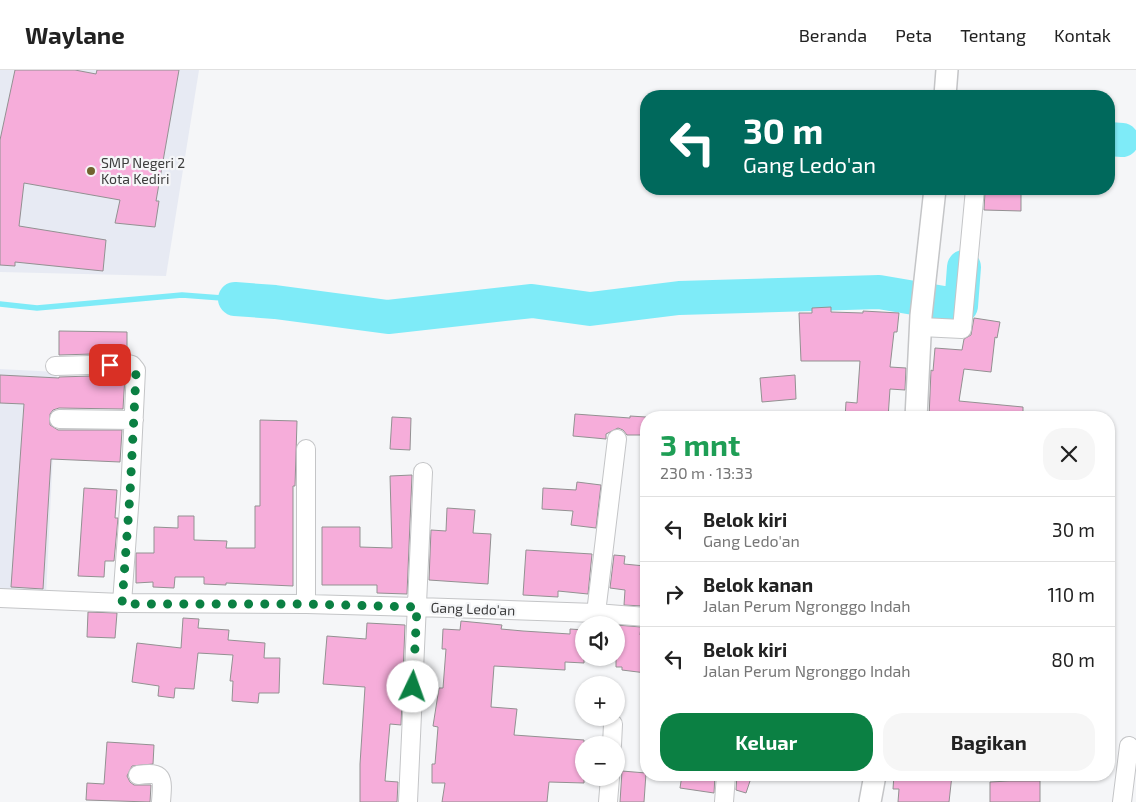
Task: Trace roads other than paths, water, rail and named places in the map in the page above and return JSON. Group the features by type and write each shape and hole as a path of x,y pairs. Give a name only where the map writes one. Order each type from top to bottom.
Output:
{"street":[{"path":"945,90 947,70"},
{"path":"916,411 924,276 934,195"},
{"path":"921,321 962,328 974,195"},
{"path":"55,366 132,365 136,375 122,604"},
{"path":"59,420 134,420"},
{"path":"596,613 617,439"},
{"path":"306,449 306,604"},
{"path":"408,802 423,472"},
{"name":"Gang Ledo'an","path":"0,598 122,604 306,604 417,607 596,613 640,617"},
{"path":"1122,802 1129,746"},
{"path":"138,775 153,773 161,779 162,802"},
{"path":"724,802 726,781"},
{"path":"870,802 874,781"},
{"path":"608,802 609,786"}],"waterway":[{"path":"1115,139 1122,140"},
{"path":"235,299 275,302 388,317 532,301 590,309 679,298 879,292 961,306 964,267"},
{"path":"0,304 37,308 182,295 235,299"}],"place":[{"name":"SMP Negeri 2 Kota Kediri","path":"91,171"}]}
